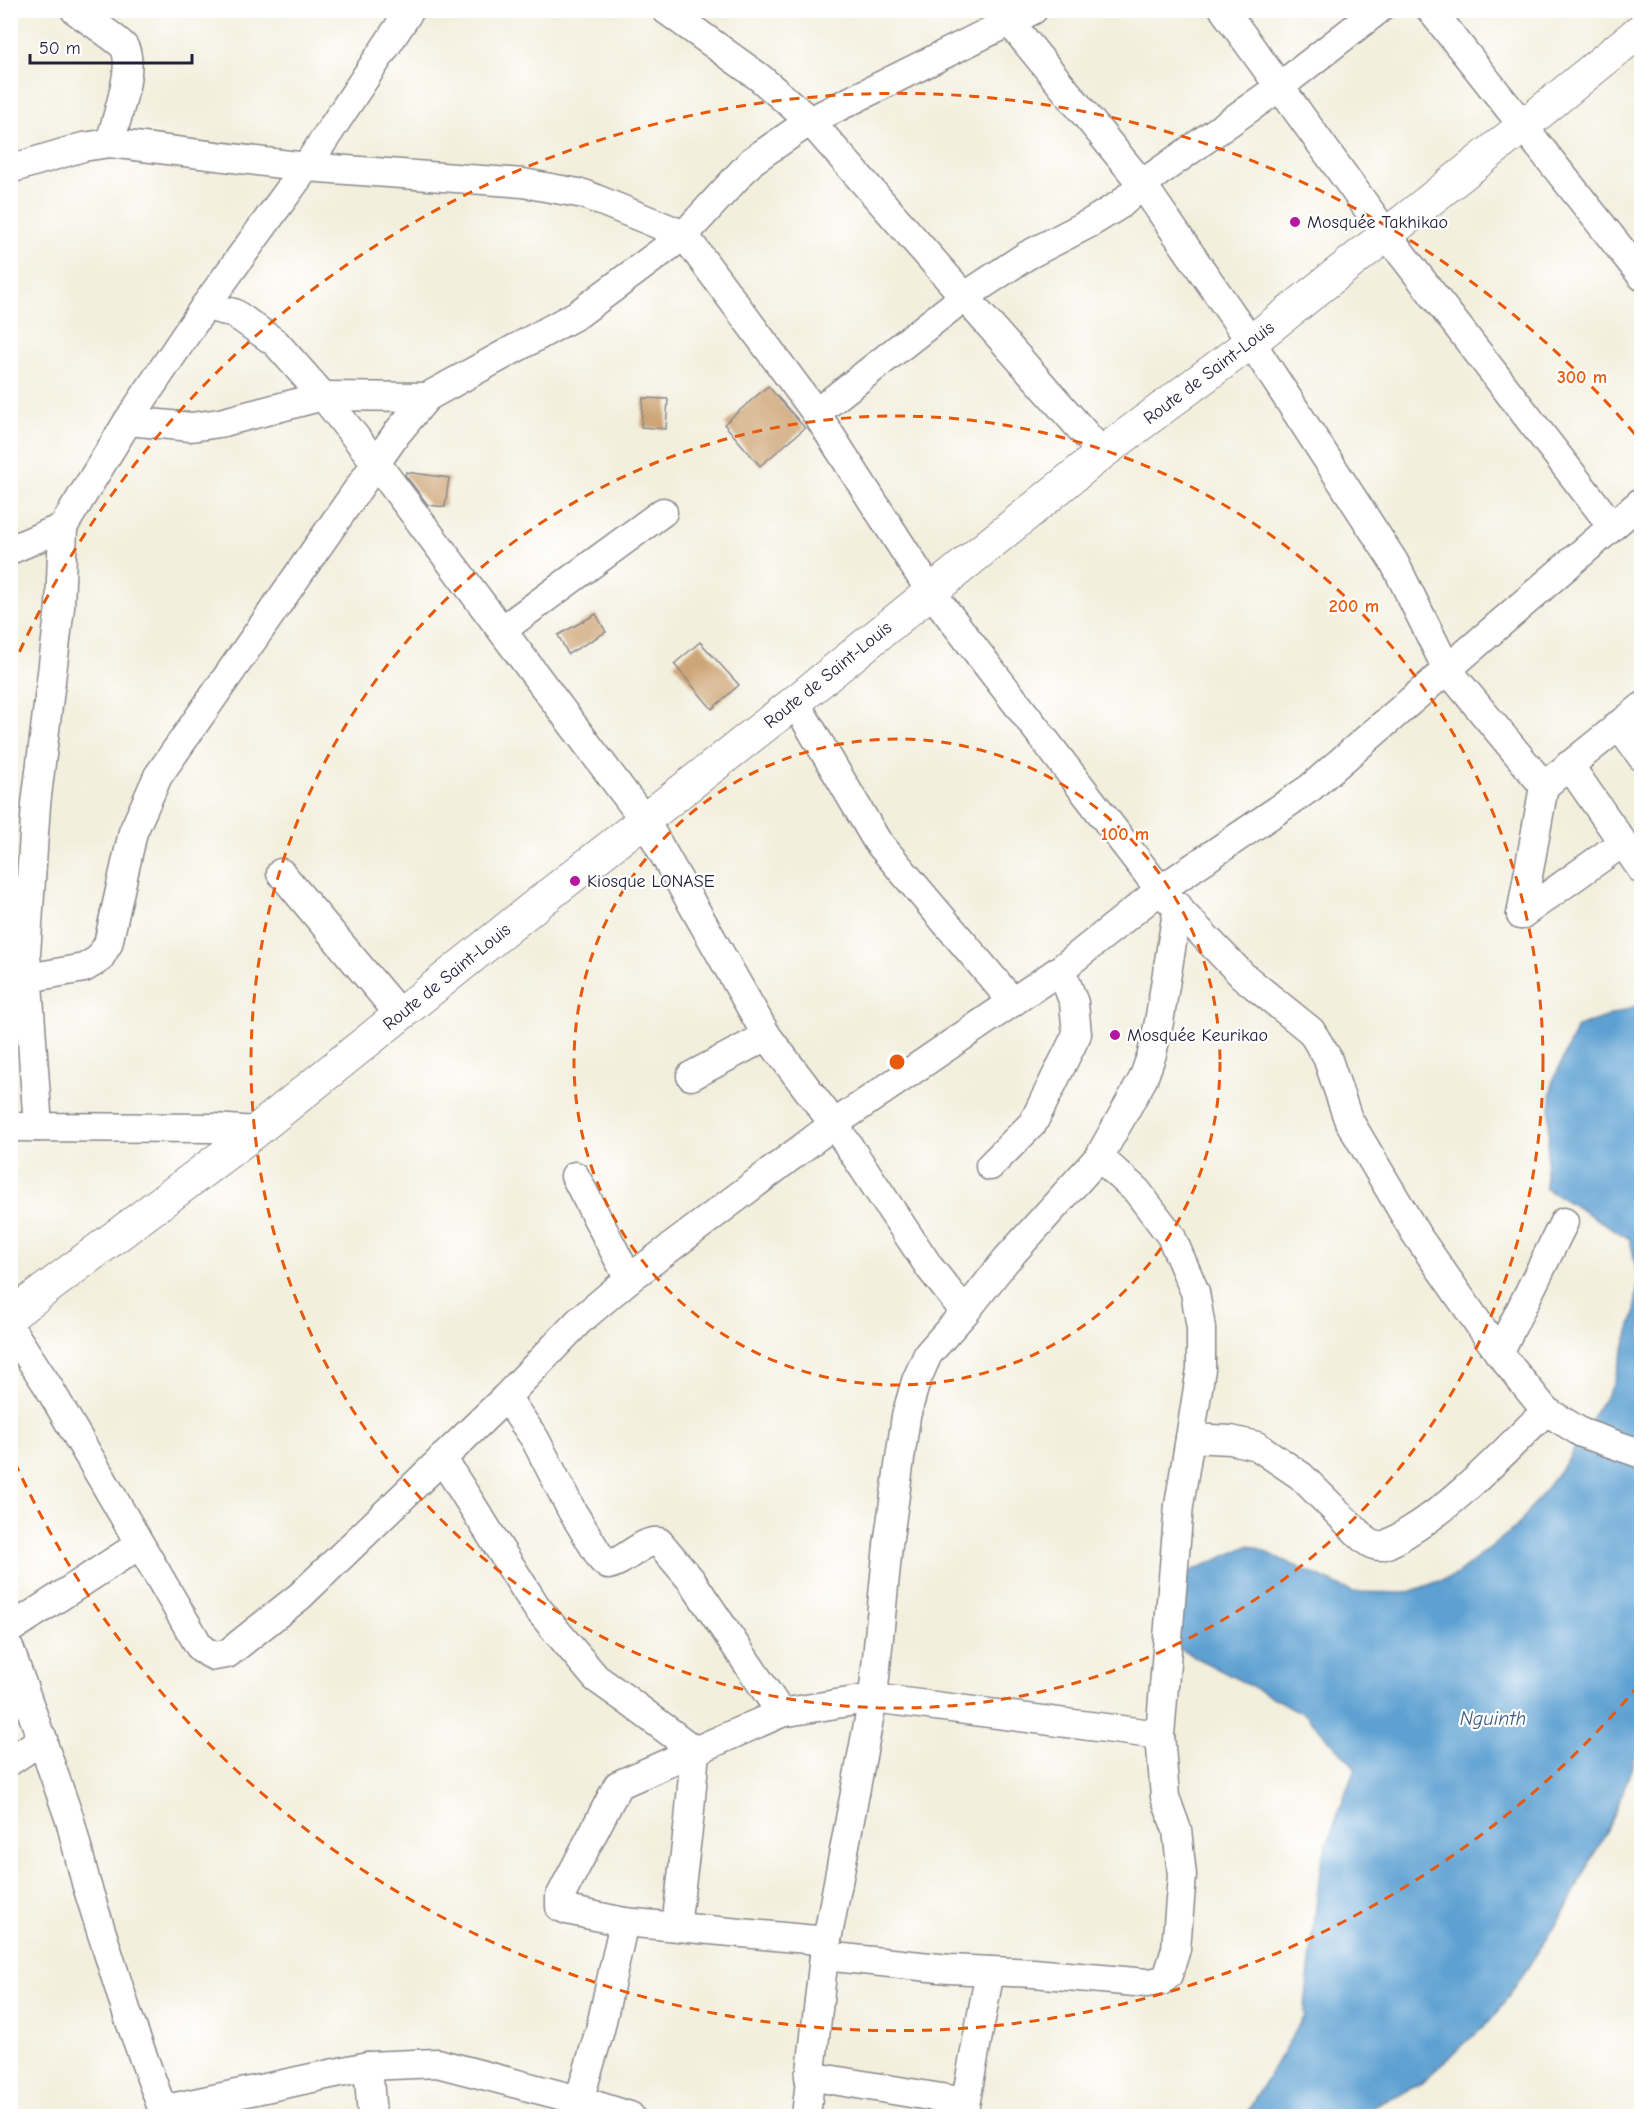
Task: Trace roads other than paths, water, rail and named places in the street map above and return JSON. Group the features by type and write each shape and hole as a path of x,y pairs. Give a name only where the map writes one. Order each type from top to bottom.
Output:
{"main road":[{"name":"Route de Saint-Louis","path":"10,1316 256,1131 541,900 795,702 1102,453 1251,342 1522,127 1641,29"}],"street":[{"path":"75,10 124,47 128,62 127,75 110,143"},
{"path":"256,1131 214,1128 24,1127 28,978 26,954 36,804 60,608 63,527 128,421 205,306 306,167 410,10"},
{"path":"666,10 759,77 810,121 1102,453"},
{"path":"1224,10 1278,88 1387,235 1612,526"},
{"path":"816,413 964,297 1026,256 1090,224 1121,204 1142,184 1278,88 1378,10"},
{"path":"1431,10 1641,276"},
{"path":"28,978 84,968 99,959 108,944 133,832 158,776 397,433 427,397 578,314 684,235 752,161 810,121 1014,15 1142,184 1251,342 1394,562 1447,669 1544,786"},
{"path":"10,169 83,147 110,143 306,167 533,185 584,194 684,235 816,413 931,592 1169,898 1243,976 1311,1031 1327,1058 1348,1119 1416,1234 1498,1353 1546,1411 1582,1433 1641,1454"},
{"path":"205,306 234,313 276,343 323,396 376,463 645,821 767,1036 834,1124 930,1268 965,1312"},
{"path":"128,421 190,427 220,423 323,396 427,397"},
{"path":"10,1328 48,1386 201,1649 214,1656 227,1654 300,1596 506,1397 579,1321 629,1279 834,1124 1012,1000 1169,898 1310,789 1641,501"},
{"path":"502,630 663,512"},
{"path":"10,550 63,527"},
{"path":"795,702 877,841 1012,1000"},
{"path":"1622,843 1521,915 1544,786 1641,707"},
{"path":"1618,725 1641,758"},
{"path":"1569,765 1641,870"},
{"path":"281,873 400,1015"},
{"path":"806,2116 825,1948 873,1698 888,1545 906,1416 916,1381 928,1354 1014,1252 1099,1157 1143,1079 1152,1054 1169,898"},
{"path":"990,1166 1033,1123 1077,1034 1074,1003 1061,969"},
{"path":"691,1076 767,1036"},
{"path":"1099,1157 1137,1191 1171,1236 1195,1292 1201,1328 1201,1368 1179,1505 1161,1735 1165,1797 1177,1830 1182,1875 1176,1949 1168,1975 1161,1981 1147,1983 949,1969 676,1926 624,1922 560,1907 560,1897 618,1785 781,1713 873,1698 1161,1735"},
{"path":"575,1176 629,1279"},
{"path":"1498,1353 1564,1222"},
{"path":"506,1397 535,1439 572,1511 602,1560 608,1565 616,1564 651,1542 659,1542 691,1580 781,1713"},
{"path":"1190,1438 1231,1440 1257,1446 1301,1476 1364,1539 1380,1546 1389,1544 1422,1524 1448,1504 1546,1411"},
{"path":"442,1458 537,1608 596,1678 695,1751"},
{"path":"10,1629 139,1545"},
{"path":"10,1650 70,1820 86,1883 128,2016 163,2113 368,2066 437,2063 579,2100 630,2116"},
{"path":"10,1761 43,1740"},
{"path":"676,1926 695,1751"},
{"path":"579,2100 600,2030 624,1922"},
{"path":"809,2076 964,2109 990,1971"},
{"path":"368,2066 372,2116"}],"water":[{"name":"Nguinth","path":"1641,1004 1641,1742 1614,1816 1567,1907 1498,2013 1420,2084 1371,2108 1369,2116 1245,2116 1304,2016 1321,1862 1355,1767 1306,1715 1174,1646 1180,1576 1250,1545 1353,1592 1406,1593 1456,1575 1517,1526 1568,1460 1582,1433 1612,1387 1635,1313 1638,1276 1630,1239 1545,1188 1552,1083 1577,1027"}],"place":[{"name":"Mosquée Takhikao","path":"1295,222"},
{"name":"Kiosque LONASE","path":"575,881"},
{"name":"Mosquée Keurikao","path":"1115,1035"}]}
